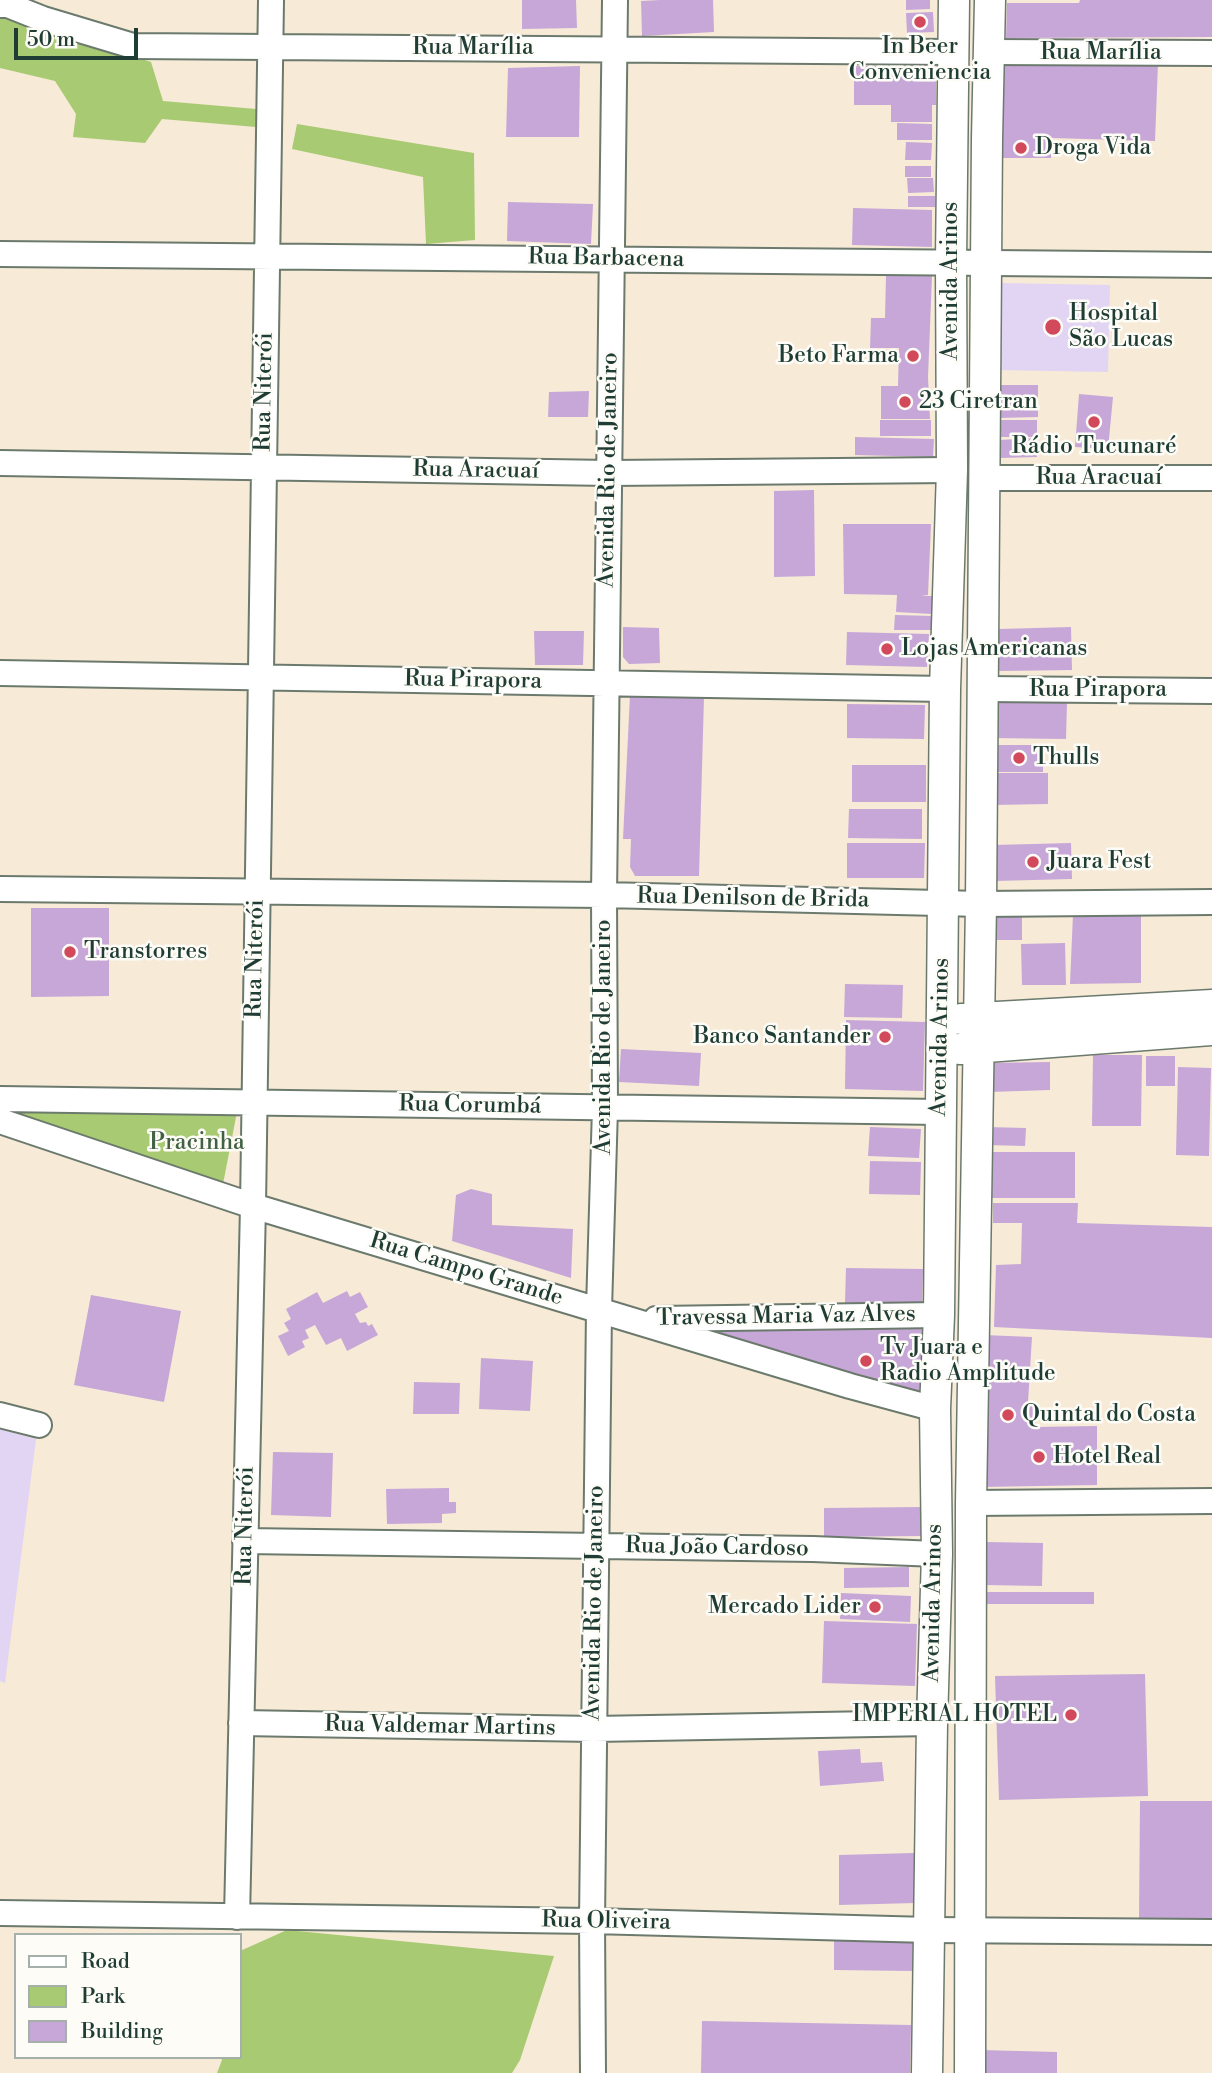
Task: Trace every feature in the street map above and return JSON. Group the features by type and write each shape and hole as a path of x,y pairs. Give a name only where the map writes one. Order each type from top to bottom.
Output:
{"main road":[{"name":"Avenida Arinos","path":"927,2073 937,1554 935,1409 939,1315 945,689 952,470 954,0"},
{"name":"Avenida Arinos","path":"970,2073 971,1503 981,904 990,0"},
{"path":"942,1050 979,1047 1120,1024 1212,1005"},
{"path":"943,1020 979,1018 1212,1030"}],"street":[{"name":"Rua Niterói","path":"237,1917 253,1206 271,0"},
{"name":"Avenida Rio de Janeiro","path":"593,2073 594,1729 599,1309 605,1108 604,895 615,0"},
{"name":"Rua Marília","path":"0,5 8,5 133,47 953,52"},
{"name":"Rua Marília","path":"989,52 1212,53"},
{"name":"Rua Barbacena","path":"0,254 1212,265"},
{"name":"Rua Aracuaí","path":"0,463 609,473 952,470"},
{"name":"Rua Aracuaí","path":"985,478 1212,478"},
{"name":"Rua Pirapora","path":"0,673 945,689"},
{"name":"Rua Pirapora","path":"983,689 1212,691"},
{"name":"Rua Denilson de Brida","path":"0,889 604,895 943,904 1212,902"},
{"name":"Rua Corumbá","path":"0,1099 940,1112"},
{"name":"Rua Campo Grande","path":"0,1121 253,1206 850,1386 935,1409"},
{"name":"Travessa Maria Vaz Alves","path":"633,1319 939,1315"},
{"path":"0,1415 39,1425"},
{"path":"971,1503 1212,1502"},
{"name":"Rua João Cardoso","path":"246,1541 813,1549 937,1554"},
{"name":"Rua Valdemar Martins","path":"242,1723 594,1729 932,1723"},
{"name":"Rua Oliveira","path":"0,1913 592,1921 929,1930 1212,1932"}],"shaded area":[{"name":"Hospital São Lucas","path":"998,283 1110,285 1108,372 996,370"},
{"path":"0,1429 36,1439 5,1683 0,1681"}],"green space":[{"path":"0,18 14,18 151,62 163,101 256,109 256,127 162,119 145,143 73,137 76,114 55,81 0,68"},
{"path":"297,124 474,153 475,240 426,244 423,177 292,149"},
{"name":"Pracinha","path":"7,1109 237,1112 223,1184"},
{"path":"287,1930 554,1956 520,2060 512,2073 217,2073 222,2059 242,2059 242,1950"}],"building":[{"path":"522,0 576,0 577,28 522,29"},
{"path":"713,0 714,32 642,36 641,1"},
{"path":"906,0 930,0 930,9 906,10"},
{"path":"1080,0 1212,0 1212,37 1006,38 1007,3 1079,3"},
{"name":"In Beer Conveniencia","path":"933,12 934,32 907,33 906,13"},
{"path":"994,59 1158,63 1155,141 1052,138 1051,158 990,158"},
{"path":"580,66 579,137 506,137 508,68"},
{"path":"854,66 924,66 936,76 936,105 932,105 932,122 891,122 891,105 854,105"},
{"path":"897,123 932,124 932,140 897,140"},
{"path":"906,142 932,143 931,160 905,160"},
{"path":"905,166 931,166 931,177 905,177"},
{"path":"907,178 933,178 934,192 908,193"},
{"path":"908,196 935,196 935,207 908,207"},
{"path":"508,202 593,204 591,244 507,241"},
{"path":"853,208 932,210 932,247 852,245"},
{"path":"886,275 932,276 928,377 930,419 881,419 881,386 898,386 899,348 870,348 871,318 885,318"},
{"path":"999,385 1038,385 1038,417 999,418"},
{"path":"589,391 588,417 548,417 549,392"},
{"name":"Rádio Tucunaré","path":"1079,394 1113,397 1108,449 1075,447"},
{"path":"880,420 931,420 931,436 880,436"},
{"path":"1000,420 1037,420 1037,437 1000,437"},
{"path":"855,437 934,439 933,457 855,455"},
{"path":"1037,438 1037,457 1000,458 999,440"},
{"path":"814,490 815,576 774,577 774,491"},
{"path":"843,524 931,524 928,595 921,596 933,596 932,614 896,612 897,595 844,594"},
{"path":"895,615 933,616 933,630 894,630"},
{"path":"623,627 659,628 660,663 629,664 623,657"},
{"path":"1071,627 1072,670 999,671 999,629"},
{"path":"534,631 584,631 583,665 535,665"},
{"name":"Lojas Americanas","path":"847,632 929,634 927,667 846,665"},
{"path":"630,695 704,697 699,876 635,876 630,867 631,839 623,839"},
{"path":"993,701 1067,702 1066,739 992,738"},
{"path":"847,704 925,705 924,739 847,738"},
{"name":"Thulls","path":"996,745 1043,745 1043,772 996,772"},
{"path":"852,765 926,765 926,802 852,802"},
{"path":"993,773 1048,773 1048,804 993,805"},
{"path":"849,809 922,809 922,839 848,838"},
{"path":"847,843 925,843 924,878 847,878"},
{"name":"Juara Fest","path":"1071,843 1072,879 995,881 994,845"},
{"name":"Transtorres","path":"31,908 109,908 109,996 31,997"},
{"path":"998,912 1022,912 1022,940 992,940 992,918"},
{"path":"1073,914 1141,914 1141,983 1070,984"},
{"path":"1065,943 1066,985 1022,985 1021,944"},
{"path":"845,984 903,985 902,1018 844,1017"},
{"path":"846,1020 925,1022 923,1091 845,1089"},
{"path":"621,1049 701,1053 699,1086 619,1082"},
{"path":"1093,1055 1142,1055 1141,1126 1092,1126"},
{"path":"1146,1056 1175,1056 1175,1086 1146,1086"},
{"path":"1050,1062 1050,1090 989,1092 987,1063"},
{"path":"1178,1067 1211,1068 1209,1156 1176,1155"},
{"path":"870,1127 921,1129 919,1158 868,1156"},
{"path":"987,1127 1026,1128 1025,1146 987,1145"},
{"path":"985,1152 1075,1152 1075,1198 985,1198"},
{"path":"870,1161 921,1162 920,1195 869,1194"},
{"path":"471,1189 492,1194 492,1225 573,1229 571,1278 452,1241 456,1195"},
{"path":"993,1203 1078,1203 1077,1223 1212,1227 1212,1338 994,1327 996,1265 1021,1264 1022,1223 993,1223"},
{"path":"846,1268 923,1269 922,1304 845,1303"},
{"path":"347,1291 350,1297 360,1292 368,1307 355,1314 360,1323 366,1322 368,1326 372,1324 378,1335 347,1351 341,1338 326,1345 315,1325 305,1330 309,1338 302,1341 305,1347 288,1356 278,1336 289,1331 284,1323 291,1319 286,1309 317,1292 323,1303"},
{"path":"91,1295 181,1311 164,1402 74,1385"},
{"name":"Tv Juara e Radio Amplitude","path":"925,1317 920,1394 698,1328"},
{"name":"Hotel Real","path":"984,1335 1032,1337 1028,1402 1036,1402 1036,1427 1097,1426 1097,1485 981,1487"},
{"path":"481,1358 533,1361 530,1411 479,1409"},
{"path":"414,1382 460,1383 459,1414 413,1414"},
{"path":"273,1452 333,1453 331,1517 271,1515"},
{"path":"449,1488 449,1502 456,1502 456,1513 442,1514 442,1523 387,1524 386,1489"},
{"path":"921,1507 921,1536 824,1537 824,1508"},
{"path":"985,1542 1043,1543 1042,1586 984,1585"},
{"path":"909,1567 909,1587 844,1588 844,1568"},
{"path":"983,1592 1094,1592 1094,1604 982,1604"},
{"name":"Mercado Lider","path":"841,1593 911,1596 910,1622 840,1619"},
{"path":"824,1621 917,1624 915,1686 822,1683"},
{"name":"IMPERIAL HOTEL","path":"1145,1674 1148,1796 999,1800 995,1676"},
{"path":"860,1749 861,1763 882,1762 884,1781 820,1786 818,1751"},
{"path":"1140,1801 1212,1801 1212,1920 1139,1919"},
{"path":"914,1853 915,1903 839,1905 839,1855"},
{"path":"834,1938 914,1939 913,1971 834,1970"},
{"path":"702,2021 911,2025 910,2073 701,2073"},
{"path":"980,2050 1057,2052 1057,2073 980,2073"}],"place":[{"name":"In Beer Conveniencia","path":"920,22"},
{"name":"Droga Vida","path":"1021,148"},
{"name":"Hospital São Lucas","path":"1053,327"},
{"name":"Beto Farma","path":"913,356"},
{"name":"23 Ciretran","path":"905,402"},
{"name":"Rádio Tucunaré","path":"1094,422"},
{"name":"Lojas Americanas","path":"887,649"},
{"name":"Thulls","path":"1019,758"},
{"name":"Juara Fest","path":"1033,862"},
{"name":"Transtorres","path":"70,952"},
{"name":"Banco Santander","path":"885,1037"},
{"name":"Tv Juara e Radio Amplitude","path":"866,1361"},
{"name":"Quintal do Costa","path":"1008,1415"},
{"name":"Hotel Real","path":"1039,1457"},
{"name":"Mercado Lider","path":"875,1607"},
{"name":"IMPERIAL HOTEL","path":"1071,1715"}]}
